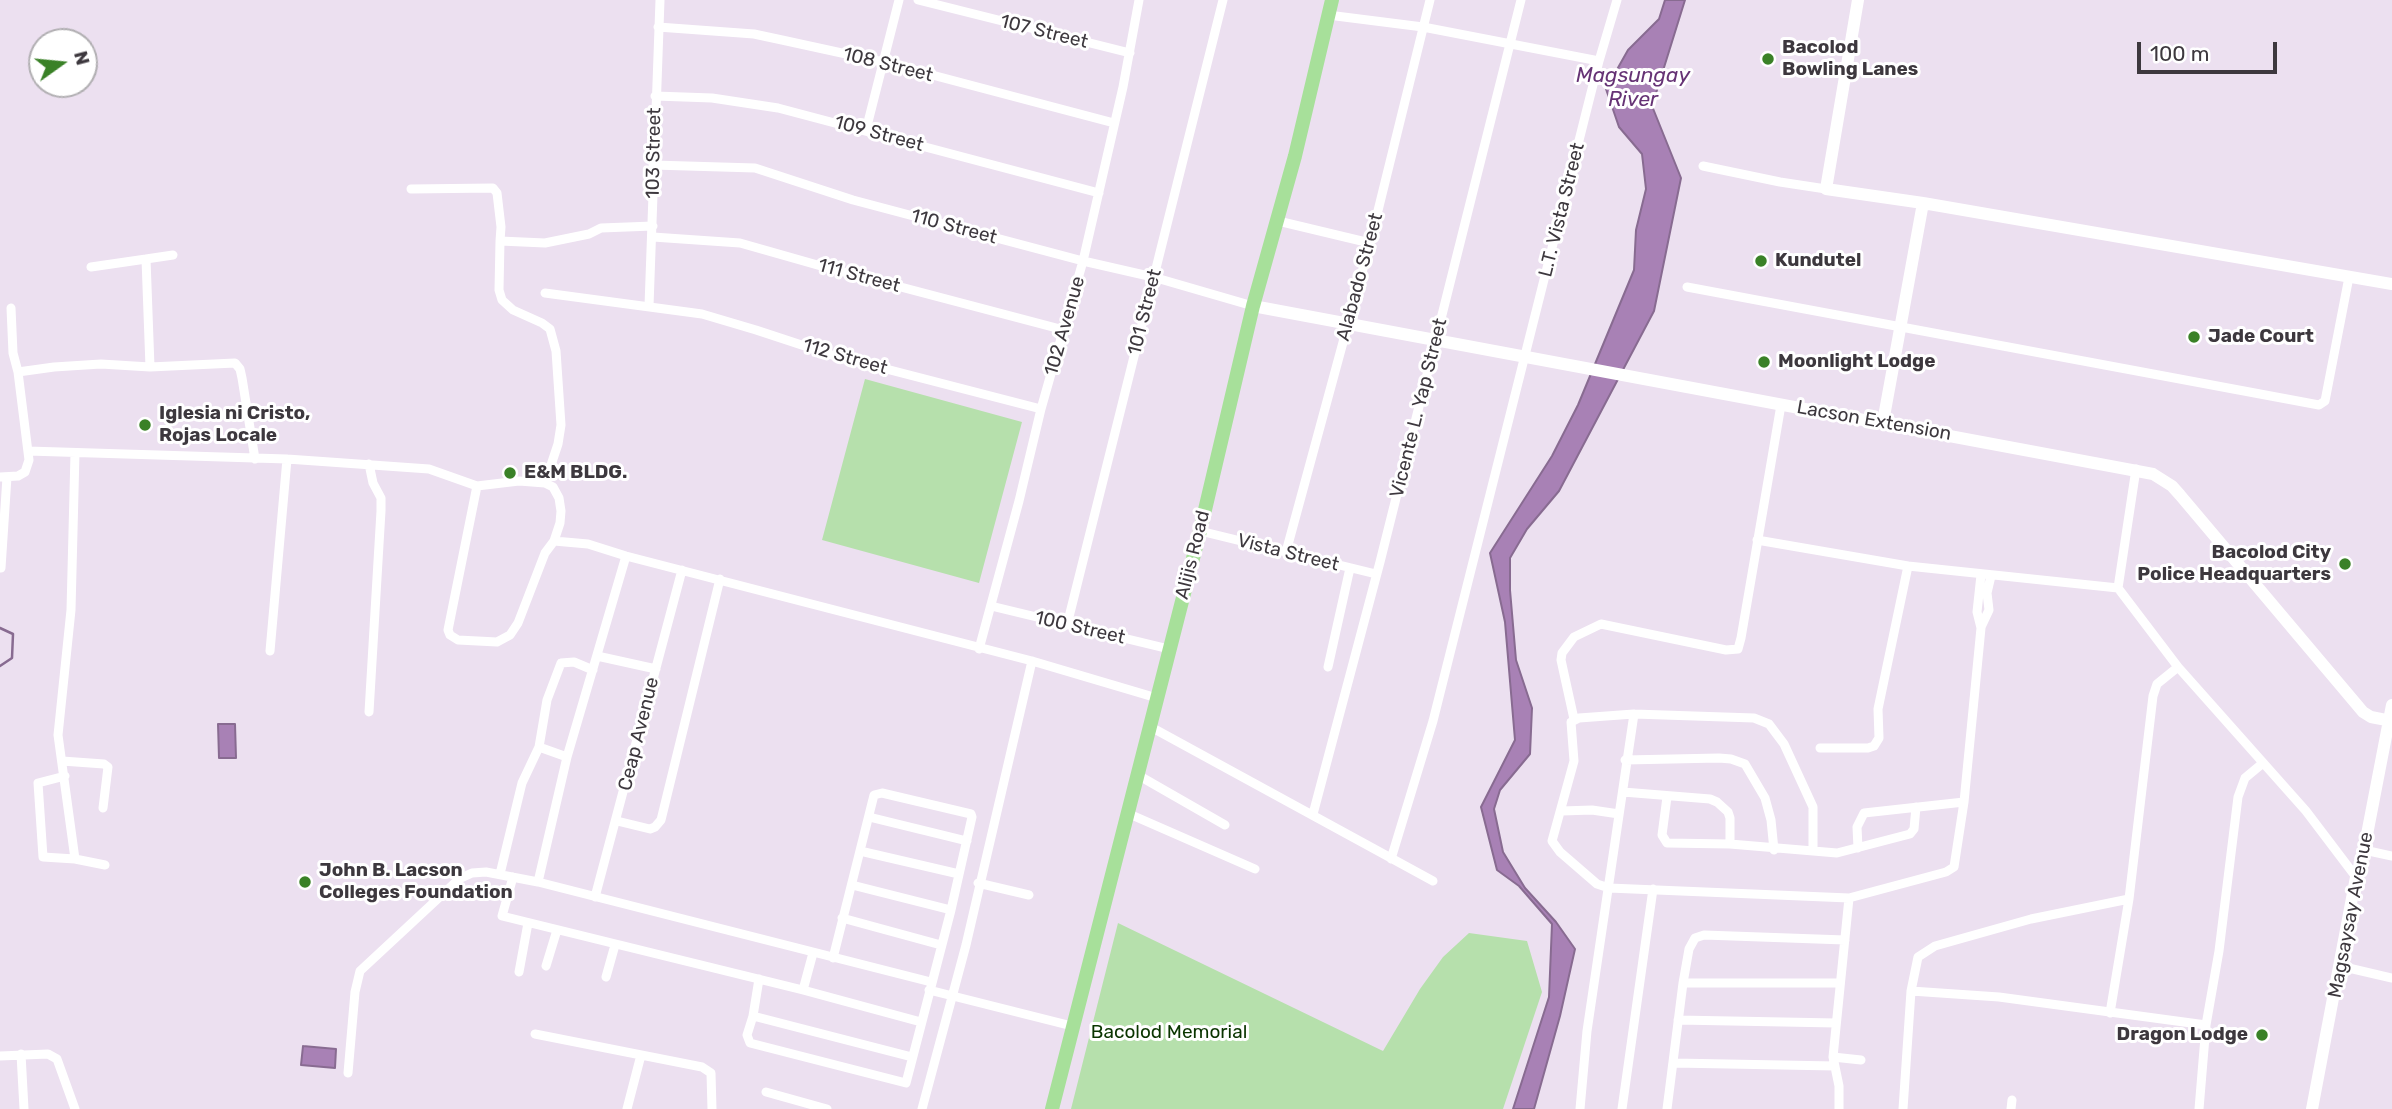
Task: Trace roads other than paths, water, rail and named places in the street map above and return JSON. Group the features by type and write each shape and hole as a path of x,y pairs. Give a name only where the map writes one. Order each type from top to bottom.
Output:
{"main road":[{"name":"Alijis Road","path":"1052,1109 1332,0"}],"street":[{"name":"103 Street","path":"649,306 660,0"},
{"path":"866,130 899,0"},
{"name":"107 Street","path":"918,0 1130,53"},
{"name":"102 Avenue","path":"979,649 1041,409 1083,261 1130,53 1139,0"},
{"name":"101 Street","path":"1067,625 1223,0"},
{"name":"Alabado Street","path":"1286,552 1370,243 1430,0"},
{"name":"Vicente L. Yap Street","path":"1312,814 1376,575 1521,0"},
{"name":"L.T. Vista Street","path":"1391,859 1433,721 1599,61 1617,0"},
{"path":"1826,189 1858,0"},
{"path":"1328,15 1423,27 1599,61"},
{"name":"108 Street","path":"658,27 754,34 883,62 1114,123"},
{"name":"109 Street","path":"655,96 735,100 778,108 1099,193"},
{"name":"110 Street","path":"653,165 755,168 853,200 1153,277 1253,306"},
{"path":"1703,166 1780,182 1923,203 2392,284"},
{"path":"411,189 494,188 497,193 499,290 502,300 513,310 550,329 556,351 561,425 545,483"},
{"path":"1883,422 1923,203"},
{"path":"1278,221 1370,243"},
{"path":"499,241 545,243 589,234 601,228 653,226"},
{"name":"111 Street","path":"653,237 740,243 821,267 1064,330"},
{"path":"91,267 173,255"},
{"path":"146,259 150,367"},
{"path":"1687,287 2319,405 2325,401 2349,277"},
{"name":"112 Street","path":"545,293 702,314 832,355 1041,409"},
{"name":"Lacson Extension","path":"1253,306 2153,474 2172,486 2363,712 2371,718 2391,721"},
{"path":"1,568 4,477 18,476 25,472 29,460 18,372 13,353 11,308"},
{"path":"18,372 101,364 150,367 235,363 242,378 255,459"},
{"path":"1781,405 1738,649 1726,650 1601,624 1574,637 1562,653 1561,660 1574,719 1574,761 1552,841 1554,847 1597,884 1609,888 1849,898 1930,878 1954,867 1964,802 1981,628 1977,608 1981,575"},
{"path":"28,451 369,464 429,469 477,486 519,481 545,483 553,487 559,498 561,511 554,541 545,554 518,623 510,635 497,642 458,640 450,635 448,630 477,486"},
{"path":"75,453 68,661 58,735 75,859"},
{"path":"270,652 287,459"},
{"path":"369,464 382,511 369,712"},
{"path":"2136,469 2118,588 2178,667 2306,811 2356,877"},
{"name":"Vista Street","path":"1200,531 1376,575"},
{"path":"1757,540 1908,566 2118,588"},
{"path":"554,541 588,544 1032,661 1157,698"},
{"path":"538,882 568,757 626,556"},
{"path":"1820,748 1868,748 1874,746 1879,738 1878,709 1908,566"},
{"path":"1328,667 1350,568"},
{"name":"Ceap Avenue","path":"595,897 682,570"},
{"path":"1981,628 1989,610 1987,593 1991,576"},
{"path":"617,821 650,829 661,820 720,579"},
{"name":"100 Street","path":"991,607 1169,649"},
{"path":"597,656 656,669"},
{"path":"922,1109 966,944 978,883 996,818 1032,661"},
{"path":"500,874 522,783 539,747 547,700 561,663 574,662 593,670"},
{"path":"2110,1013 2129,899 2153,696 2157,684 2178,667"},
{"name":"Magsaysay Avenue","path":"2312,1109 2356,877 2391,721 2392,705"},
{"path":"1574,719 1634,714 1754,718 1769,724 1784,744 1813,807 1813,851"},
{"path":"1580,1109 1587,1031 1623,792 1625,760 1634,714"},
{"path":"1149,726 1433,881"},
{"path":"539,747 568,757"},
{"path":"1625,760 1719,758 1745,764 1765,798 1771,820 1774,850"},
{"path":"62,761 104,764 108,767 103,808"},
{"path":"2199,1109 2206,1025 2238,797 2245,778 2263,764"},
{"path":"1136,774 1225,825"},
{"path":"65,776 38,783 41,853 47,858 75,859 105,865"},
{"path":"1623,792 1710,799 1728,812 1731,823 1730,844"},
{"path":"759,979 747,1035 750,1043 906,1083 972,817 967,813 877,793 874,795 833,958"},
{"path":"1667,797 1662,835 1667,843 1730,844 1774,850 1837,853 1910,834 1914,829 1916,807"},
{"path":"1858,848 1857,827 1864,813 1964,802"},
{"path":"1562,811 1592,810 1619,814"},
{"path":"1127,813 1255,869"},
{"path":"869,817 967,841"},
{"path":"2364,850 2392,856"},
{"path":"860,851 958,874"},
{"path":"348,1073 355,992 360,971 459,879 472,873 500,874 538,882 833,958 952,995 1072,1026"},
{"path":"513,877 502,916 921,1022"},
{"path":"978,883 1029,895"},
{"path":"852,884 951,910"},
{"path":"1622,1109 1653,889"},
{"path":"1839,1109 1839,1086 1834,1062 1849,898"},
{"path":"1903,1109 1911,990 1918,957 1935,946 2031,919 2129,899"},
{"path":"842,918 942,945"},
{"path":"519,972 528,923"},
{"path":"546,966 556,930"},
{"path":"1667,1109 1683,983 1689,949 1695,938 1703,935 1845,940"},
{"path":"606,977 615,945"},
{"path":"803,990 813,953"},
{"path":"2340,966 2392,978"},
{"path":"1683,983 1840,982"},
{"path":"1911,990 1999,998 2206,1025"},
{"path":"753,1016 912,1057"},
{"path":"1678,1020 1836,1023"},
{"path":"535,1034 708,1070 711,1073 712,1109"},
{"path":"0,1056 48,1054 57,1059 75,1109"},
{"path":"21,1055 24,1109"},
{"path":"627,1109 641,1055"},
{"path":"1674,1063 1861,1060"},
{"path":"766,1092 827,1109"}],"water":[{"name":"Magsungay River","path":"1665,0 1685,0 1652,106 1681,178 1654,311 1559,491 1527,529 1510,558 1516,660 1532,708 1530,754 1500,790 1494,809 1503,852 1525,888 1556,922 1575,949 1560,1016 1534,1109 1513,1109 1549,997 1552,924 1519,886 1497,870 1481,807 1515,740 1505,622 1490,553 1552,456 1578,405 1634,270 1636,230 1646,189 1642,154 1619,127 1606,89 1628,50 1659,19"},
{"path":"218,724 235,724 236,758 219,758"},
{"path":"303,1046 336,1049 335,1068 301,1065"}],"waterway":[{"path":"0,628 13,634 12,658 0,666"}],"place":[{"name":"Bacolod Bowling Lanes","path":"1768,59"},
{"name":"Kundutel","path":"1761,261"},
{"name":"Jade Court","path":"2194,337"},
{"name":"Moonlight Lodge","path":"1764,362"},
{"name":"Iglesia ni Cristo, Rojas Locale","path":"145,425"},
{"name":"E&M BLDG.","path":"510,473"},
{"name":"Bacolod City Police Headquarters","path":"2345,564"},
{"name":"John B. Lacson Colleges Foundation","path":"305,882"},
{"name":"Dragon Lodge","path":"2262,1035"}],"park label":[{"name":"Bacolod Memorial","path":"1169,1033"}]}
